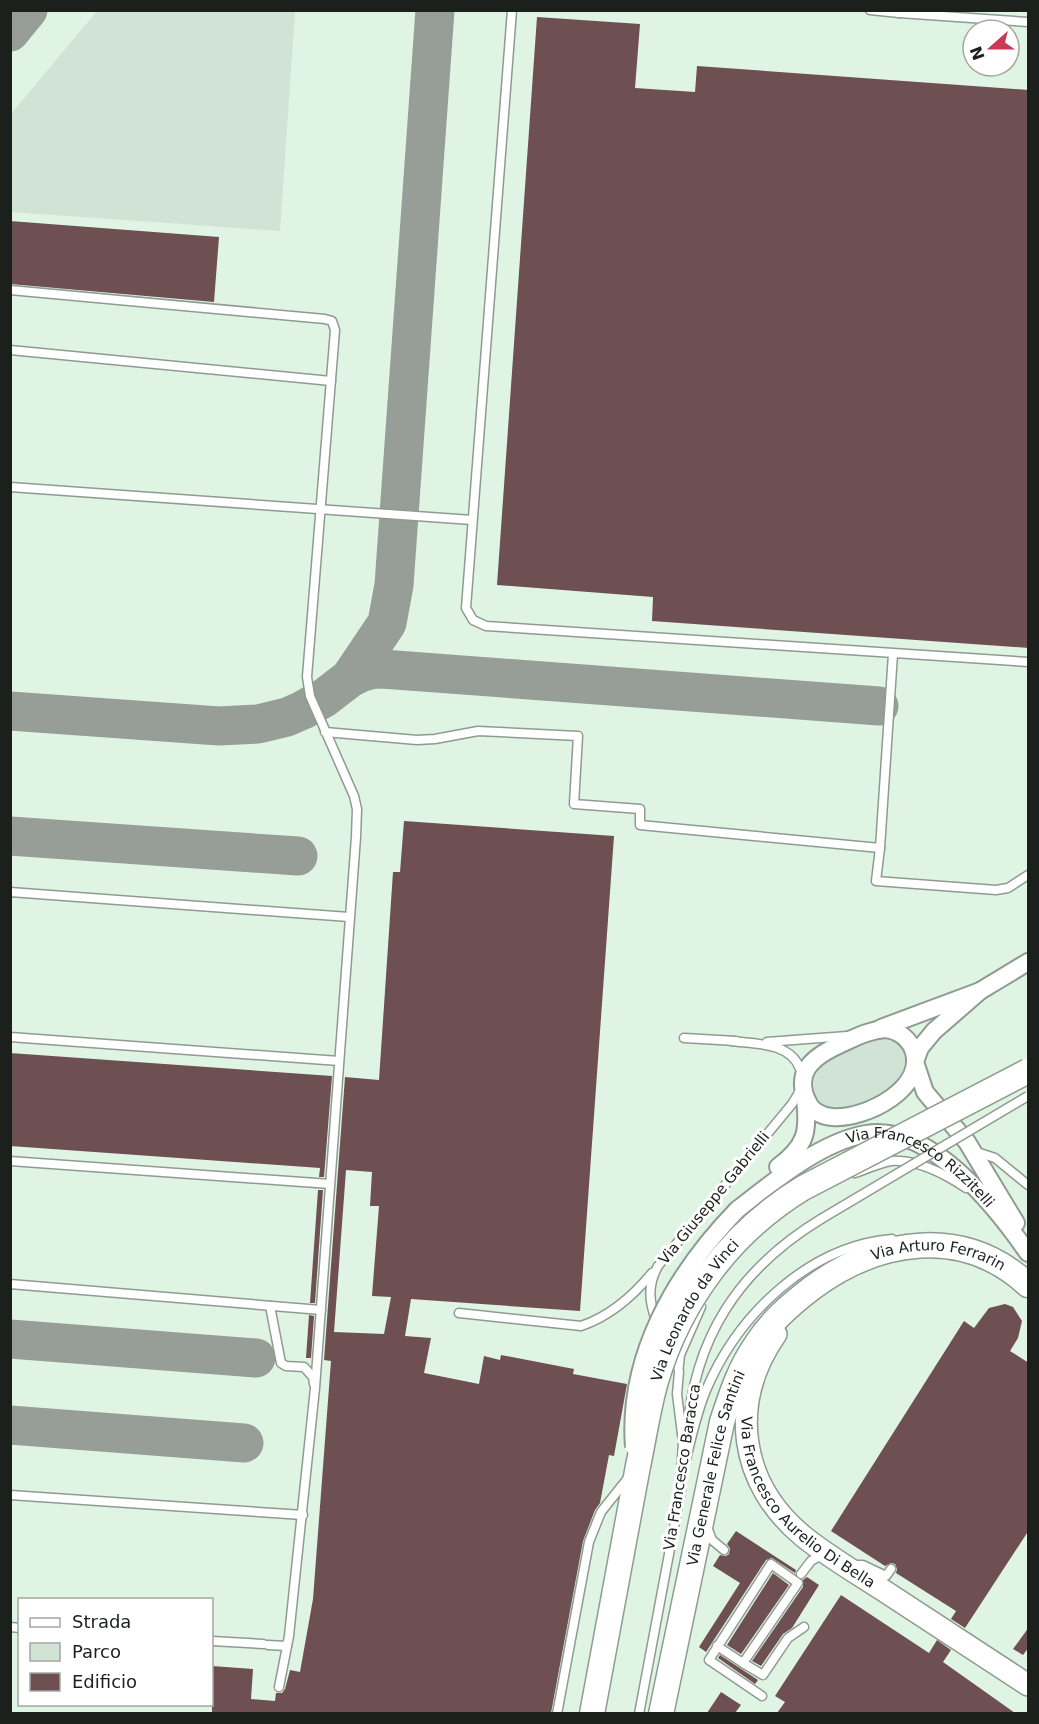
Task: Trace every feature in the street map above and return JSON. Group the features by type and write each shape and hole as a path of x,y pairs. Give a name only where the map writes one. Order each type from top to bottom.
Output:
{"main road":[{"name":"Via Leonardo da Vinci","path":"591,1713 654,1387 674,1332 706,1277 742,1236 774,1208 803,1188 1029,1071"},
{"name":"Via Arturo Ferrarin","path":"845,1267 880,1252 897,1248 939,1245 961,1248 995,1261 1029,1285"},
{"name":"Via Generale Felice Santini","path":"661,1713 708,1485 728,1401 756,1343 785,1310 815,1286 845,1267"}],"street":[{"path":"980,991 933,1031 920,1048 913,1072 902,1089 888,1100 861,1113 837,1118 828,1117 813,1110 803,1090 808,1066 816,1058 859,1035 980,991 1029,962"},
{"path":"878,1030 894,1030 906,1038 914,1053 920,1082 928,1096 956,1127 973,1151 1029,1245"},
{"name":"Via Francesco Rizzitelli","path":"784,1168 805,1136 807,1123 803,1090"},
{"name":"Via Francesco Rizzitelli","path":"638,1466 634,1444 634,1415 644,1362 653,1332 671,1295 683,1275 737,1210 754,1185 784,1168 859,1136 872,1133 895,1135 917,1142 936,1153 964,1177 999,1214 1029,1253"},
{"name":"Via Francesco Aurelio Di Bella","path":"845,1267 811,1293 770,1343 754,1375 748,1400 746,1424 747,1449 751,1461 768,1496 790,1524 844,1565 1029,1685"}],"lane":[{"path":"512,10 466,608 473,620 486,626 1029,662"},
{"path":"870,10 1029,22"},
{"path":"10,290 325,319 332,321 335,330 307,676 310,696 354,796 357,809 356,837 315,1388 303,1515 287,1646 279,1687"},
{"path":"10,350 331,381"},
{"path":"10,487 472,520"},
{"path":"893,654 876,881 996,890 1008,888 1029,875"},
{"path":"325,732 417,740 478,731 578,736 574,804 640,809 640,825 880,848"},
{"path":"10,892 349,916"},
{"path":"684,1038 768,1042 859,1035"},
{"path":"10,1037 339,1061"},
{"path":"730,1041 779,1048 788,1052 799,1066 803,1090"},
{"name":"Via Giuseppe Gabrielli","path":"680,1494 683,1442 677,1394 679,1372 674,1353 660,1332 652,1310 649,1288 658,1266 803,1090"},
{"name":"Via Francesco Baracca","path":"639,1713 686,1462 694,1384 714,1328 727,1307 764,1261 797,1233 1029,1096"},
{"path":"973,1151 995,1158 1029,1185"},
{"path":"10,1161 330,1184"},
{"path":"848,1176 891,1161 921,1165 960,1184 999,1214"},
{"path":"818,1191 828,1186"},
{"path":"686,1462 700,1405 714,1374 746,1323 761,1305 782,1286 816,1263 869,1243 919,1239 961,1248"},
{"path":"459,1314 580,1326 620,1304 643,1284 658,1266"},
{"path":"10,1284 321,1310"},
{"path":"679,1372 680,1355 708,1295"},
{"path":"270,1306 281,1363 286,1366 304,1367 313,1377 315,1388"},
{"path":"556,1713 594,1525 601,1512 638,1466"},
{"path":"708,1485 710,1496 706,1524 708,1533 724,1550"},
{"path":"10,1494 303,1515"},
{"path":"801,1574 811,1561 826,1552"},
{"path":"743,1663 798,1583 771,1564 709,1660 762,1696"},
{"path":"844,1565 863,1565 886,1575 893,1570 883,1590"},
{"path":"717,1646 763,1676 788,1638 804,1627"},
{"path":"213,1641 287,1646"}],"shaded area":[{"path":"11,11 1028,11 1028,1713 11,1713"}],"green space":[{"path":"97,11 295,11 280,231 11,212 11,114"},
{"path":"885,1036 898,1044 906,1060 907,1066 895,1082 888,1089 863,1103 834,1108 821,1103 814,1089 814,1083 816,1073 821,1066 863,1042"}],"building":[{"path":"537,17 640,24 635,88 695,92 697,66 1029,90 1029,648 652,621 653,597 497,585"},
{"path":"10,221 219,237 214,302 10,284"},
{"path":"404,821 614,836 580,1311 411,1299 405,1336 431,1338 424,1373 479,1384 484,1356 500,1360 501,1355 574,1369 573,1374 627,1384 614,1456 609,1455 600,1503 583,1541 551,1713 212,1713 213,1666 253,1669 251,1699 275,1701 276,1693 282,1693 285,1689 290,1670 300,1672 313,1599 331,1361 324,1360 345,1077 379,1080 393,872 400,872","holes":["346,1170 372,1172 370,1206 379,1206 372,1296 391,1297 384,1334 334,1332"]},
{"path":"10,1053 332,1076 324,1177 319,1177 320,1168 10,1146"},
{"path":"318,1190 323,1190 315,1303 310,1303"},
{"path":"1005,1304 1013,1307 1022,1321 1018,1338 1010,1351 1029,1363 1029,1530 965,1628 951,1619 956,1611 896,1573 895,1564 885,1566 831,1531 964,1321 974,1328 989,1308"},
{"path":"309,1315 314,1316 311,1358 306,1358"},
{"path":"736,1531 796,1570 795,1573 772,1558 766,1560 706,1652 699,1647 740,1583 713,1566 720,1555 729,1554 730,1548 727,1544"},
{"path":"773,1573 789,1585 741,1654 727,1645"},
{"path":"807,1577 819,1585 792,1628 783,1634 761,1666 752,1661 803,1587 803,1580"},
{"path":"841,1595 929,1653 937,1640 951,1650 943,1662 1015,1713 777,1713 785,1702 775,1696"},
{"path":"1029,1627 1029,1647 1023,1655 1013,1649"},
{"path":"720,1655 758,1680 755,1684 718,1658"},
{"path":"721,1692 741,1705 735,1713 707,1713"}],"taxiway":[{"path":"10,32 28,10"},
{"path":"10,711 219,726 258,724 287,717 303,710 324,698 350,678 387,623 394,585 435,10"},
{"path":"350,678 365,671 382,669 879,706"},
{"path":"10,836 298,856"},
{"path":"10,1339 256,1358"},
{"path":"10,1425 244,1443"}]}
